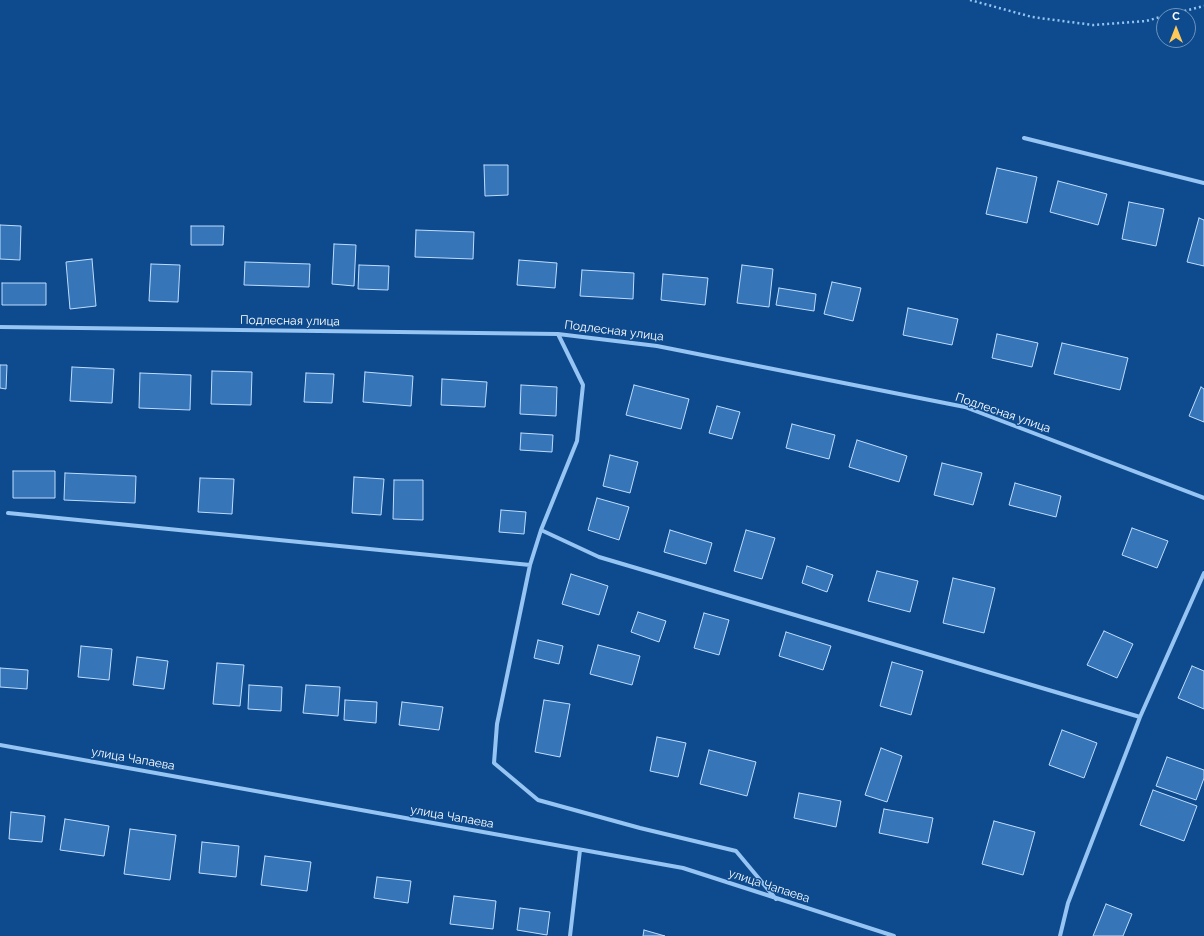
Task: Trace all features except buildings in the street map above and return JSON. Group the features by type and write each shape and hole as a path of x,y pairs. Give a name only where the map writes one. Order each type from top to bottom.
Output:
{"street":[{"path":"1024,138 1204,183"},
{"name":"Подлесная улица","path":"0,327 558,334 657,346 965,407 1204,498"},
{"path":"558,334 582,385 577,441 541,530 530,565 497,724 494,763 538,800 640,828 736,851 776,899"},
{"path":"8,513 530,565"},
{"path":"541,530 599,557 1140,717"},
{"path":"1060,936 1068,903 1140,717 1204,573"},
{"name":"улица Чапаева","path":"0,745 683,868 894,936"},
{"path":"570,936 580,850"}],"path":[{"path":"970,0 1032,17 1093,25 1146,21 1156,18"}]}
